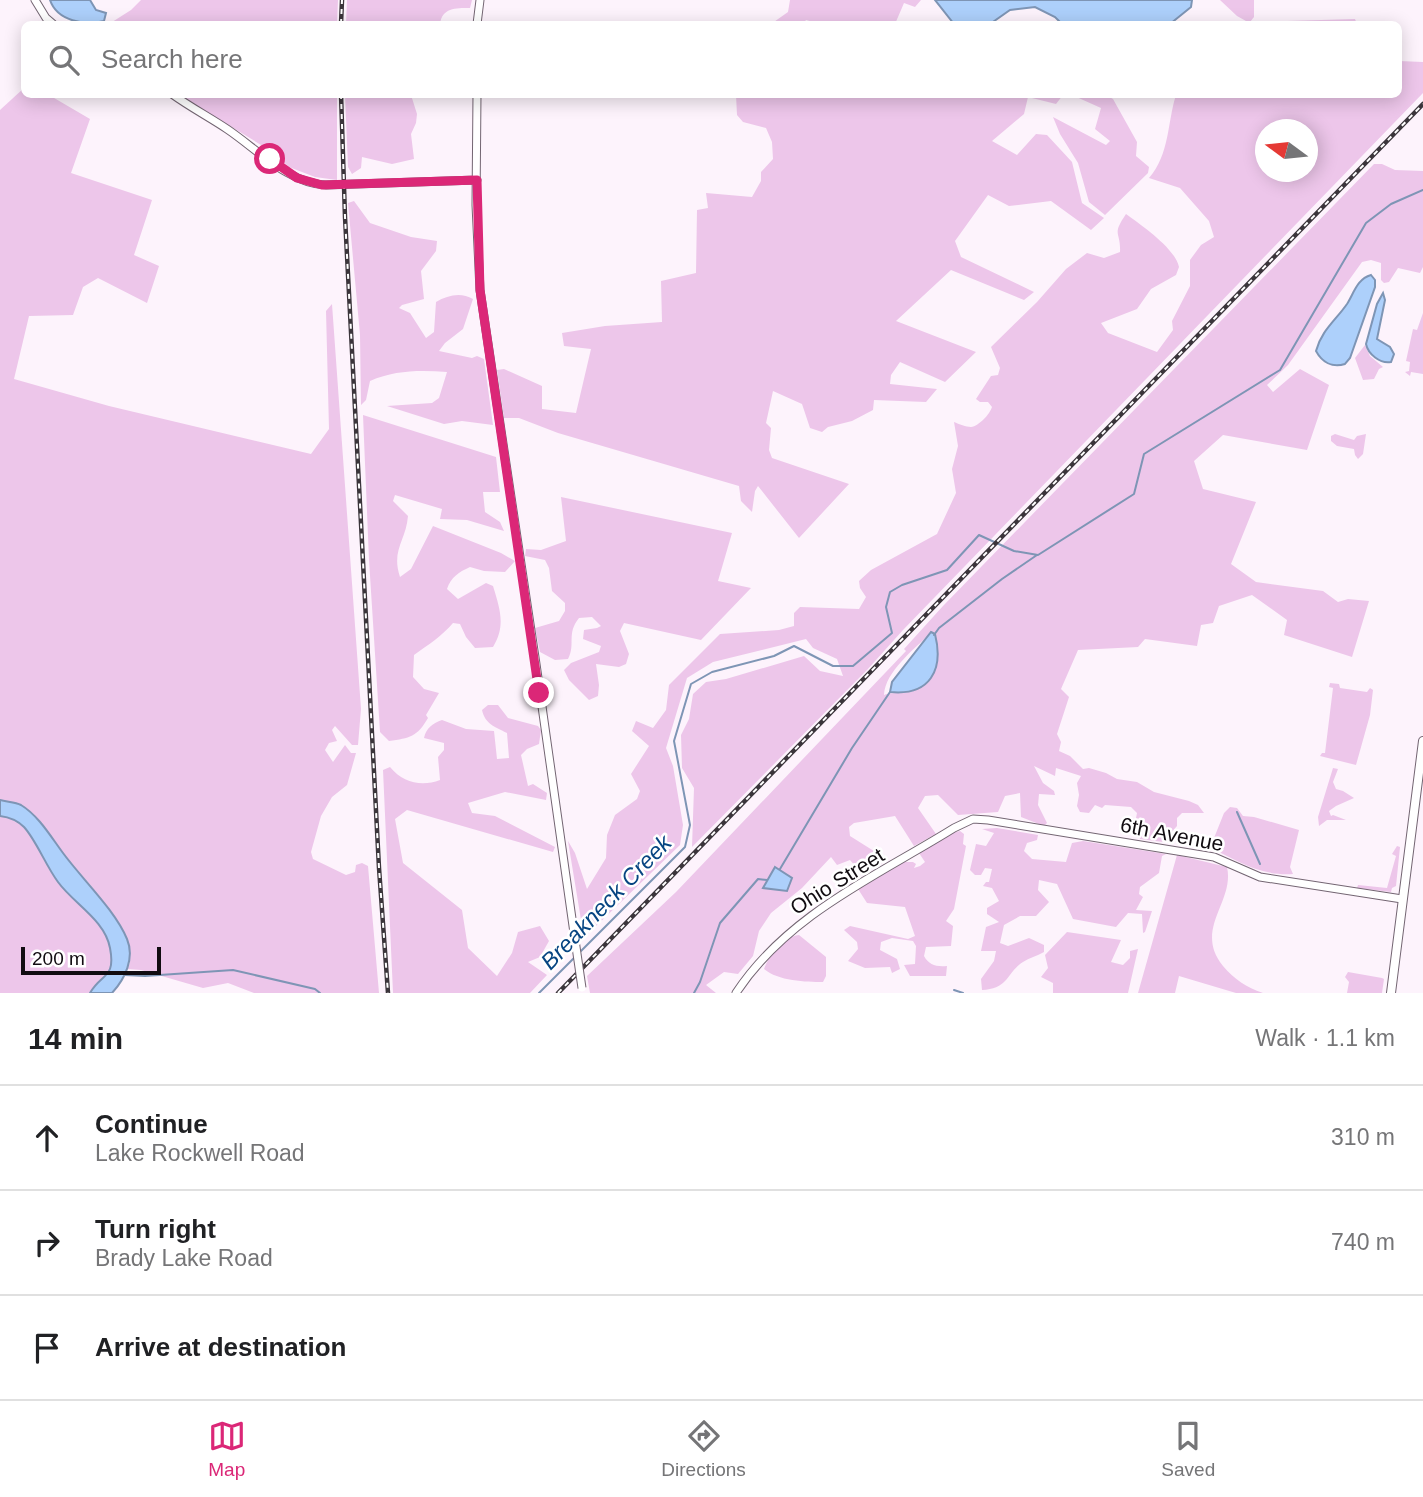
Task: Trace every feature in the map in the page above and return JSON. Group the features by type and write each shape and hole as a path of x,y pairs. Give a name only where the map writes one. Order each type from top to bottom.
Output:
{"main road":[{"path":"1391,993 1423,741"}],"street":[{"path":"35,0 50,21"},
{"path":"477,21 480,0"},
{"path":"178,98 284,170 311,183 326,185 477,180"},
{"path":"477,98 480,290 583,991"},
{"name":"6th Avenue","path":"973,819 1214,857 1266,878 1402,899"},
{"name":"Ohio Street","path":"736,993 761,962 808,917 973,819"}],"shaded area":[{"path":"141,0 338,0 337,21 114,21"},
{"path":"347,0 472,0 470,8 446,12 441,21 346,21"},
{"path":"790,0 921,0 915,7 904,3 896,21 775,21 788,12"},
{"path":"1220,0 1254,0 1254,17 1251,21 1237,16"},
{"path":"1355,19 1356,21 1285,21"},
{"path":"1402,61 1423,62 1423,93 867,670 692,847 694,788 682,768 681,735 689,719 693,694 706,682 726,679 804,656 820,671 843,676 837,659 813,648 806,639 713,662 687,678 666,748 673,766 683,825 680,845 591,931 582,926 568,841 587,889 606,858 607,835 615,815 637,799 640,791 631,774 649,746 632,731 636,721 653,728 666,710 669,685 720,634 779,630 794,626 794,613 800,607 859,609 866,597 859,581 871,570 937,534 956,493 952,469 958,446 954,422 974,426 984,419 992,407 988,402 976,399 991,376 998,375 1000,368 991,347 1066,269 1087,253 1104,258 1120,252 1118,230 1126,214 1171,252 1179,267 1176,275 1151,289 1137,309 1101,323 1108,333 1157,352 1173,330 1172,321 1190,286 1190,260 1201,245 1214,237 1209,221 1180,188 1149,178 1164,149 1175,98 1402,98"},
{"path":"21,91 21,98 54,98 90,119 71,173 152,200 134,255 159,266 147,303 98,278 83,287 73,315 29,316 14,379 109,406 311,454 329,429 326,311 332,304 361,709 358,745 352,745 335,726 332,730 337,741 329,743 325,750 333,762 345,745 351,753 356,753 347,785 332,797 321,816 311,852 313,859 346,875 355,872 356,865 362,863 368,866 379,993 254,993 228,983 203,988 141,970 127,969 130,963 128,940 92,887 64,855 43,825 20,805 0,800 0,110"},
{"path":"184,98 337,98 337,180 315,177 289,167 271,151"},
{"path":"345,98 412,98 417,114 411,134 414,159 392,164 362,157 361,168 352,174 348,167"},
{"path":"736,98 1028,98 1024,114 992,141 1017,155 1036,134 1047,135 1072,162 1082,203 1104,218 1091,230 1051,201 1009,206 988,195 955,241 961,257 1034,292 1024,300 951,270 896,321 976,352 945,382 900,362 891,375 890,384 937,389 926,402 874,400 873,410 852,421 828,427 822,432 810,428 802,404 773,391 766,423 771,428 769,450 772,458 849,484 799,538 758,486 752,512 741,501 739,486 558,433 519,418 504,418 497,370 504,369 542,386 542,409 576,413 591,349 564,346 562,333 605,326 662,322 661,281 696,273 697,210 708,208 706,193 752,197 761,181 761,172 773,159 772,142 766,128 743,122 737,115"},
{"path":"1032,98 1061,98 1056,104"},
{"path":"1079,98 1113,99 1137,142 1136,156 1149,167 1148,173 1105,215 1089,202 1078,163 1053,117 1106,145 1110,141 1095,129 1101,108"},
{"path":"1374,164 1382,164 1395,170 1423,171 1423,267 1420,273 1398,268 1389,282 1384,283 1381,280 1381,263 1371,260 1362,262 1288,365 1267,385 1273,392 1300,369 1329,385 1307,450 1223,435 1194,461 1203,489 1256,502 1231,564 1256,582 1323,591 1338,602 1348,599 1369,601 1352,657 1284,635 1287,620 1252,595 1219,606 1213,623 1201,625 1197,646 1145,639 1138,647 1078,650 1061,689 1069,697 1057,734 1061,742 1059,751 1070,756 1083,769 1089,768 1117,779 1137,782 1154,792 1198,805 1204,813 1182,813 1177,818 1177,826 1163,842 1140,839 1139,835 1144,826 1131,807 1105,805 1102,808 1095,805 1089,813 1080,812 1077,806 1077,783 1081,776 1056,768 1055,776 1034,766 1043,783 1054,791 1055,795 1039,794 1038,805 1047,823 1044,826 1021,817 1020,793 1005,796 998,812 958,815 938,795 925,796 918,808 936,834 914,846 895,816 854,823 849,827 850,836 877,853 882,863 862,874 850,860 837,865 831,857 802,888 771,913 759,931 753,956 738,974 724,972 706,985 716,993 590,993 587,976 676,892 906,651 904,649","holes":["931,633 935,634 929,682 912,690 884,695 895,669"]},
{"path":"354,201 370,223 411,237 437,241 436,251 421,271 424,299 399,308 410,313 426,338 434,332 436,302 454,295 473,299 463,329 439,351 484,359 493,425 462,421 444,424 387,406 432,403 439,398 447,372 408,372 379,377 370,381 366,400 361,405 360,335 348,203"},
{"path":"1423,313 1423,374 1411,372 1410,376 1405,372 1409,371 1410,362 1406,361 1413,329 1417,330"},
{"path":"1365,345 1370,356 1383,367 1374,379 1363,380 1355,358"},
{"path":"363,415 496,457 500,492 483,492 485,512 500,522 504,531 467,520 440,519 442,509 395,495 393,501 408,516 398,552 400,577 411,569 433,526 515,561 505,572 470,567 451,581 447,589 458,599 486,583 493,586 501,625 497,639 493,647 475,648 460,624 453,623 414,655 413,677 424,689 439,693 426,715 428,718 416,733 389,741 380,732"},
{"path":"1335,434 1354,440 1357,436 1366,434 1363,454 1358,459 1354,449 1337,446 1331,441 1331,436"},
{"path":"561,497 732,533 718,581 751,588 701,640 624,623 620,631 629,654 626,664 619,667 596,664 598,696 589,700 569,680 564,670 571,663 599,652 601,646 583,639 584,630 601,626 592,617 579,618 573,629 568,659 555,660 540,652 535,628 559,621 565,611 565,603 552,591 549,568 545,560 525,556 526,549 541,550 566,541"},
{"path":"1330,683 1339,684 1340,688 1367,692 1370,688 1373,690 1370,715 1356,765 1320,756 1325,753 1333,688 1329,687"},
{"path":"488,705 498,705 508,718 538,726 541,730 539,744 521,755 528,786 533,784 547,793 546,800 505,792 468,803 472,813 495,816 555,847 553,852 407,810 395,819 403,863 462,910 468,948 497,976 512,953 518,932 540,926 549,941 540,957 528,962 547,975 530,993 393,993 383,770 390,767 401,777 413,782 440,780 438,757 444,750 444,743 424,738 430,726 442,720 466,729 494,731 497,759 509,758 507,733 491,724 483,715 482,710"},
{"path":"1333,768 1338,769 1333,782 1336,789 1354,798 1329,811 1331,816 1346,820 1327,820 1319,826 1318,817"},
{"path":"1230,807 1237,808 1243,816 1299,830 1290,867 1293,874 1259,870 1210,848 1224,813"},
{"path":"0,816 24,827 58,882 96,921 107,938 111,965 90,993 0,993"},
{"path":"997,828 1038,835 1037,840 1027,843 1024,851 1032,859 1066,862 1072,843 1083,841 1166,854 1162,856 1159,873 1140,887 1139,894 1143,897 1136,910 1152,911 1145,932 1143,933 1142,914 1128,913 1116,927 1073,919 1057,884 1039,880 1038,890 1049,902 1036,916 1020,916 1004,925 1000,943 1008,946 1029,938 1044,945 1044,952 1023,962 998,987 982,990 981,979 994,961 996,951 981,951 986,927 999,922 987,914 987,908 999,901 992,888 983,886 989,882 992,869 985,868 981,875 975,875 970,870 976,844 986,846 994,833 982,829"},
{"path":"960,831 964,834 963,844 966,846 954,909 946,921 953,926 951,946 926,947 924,956 933,965 947,966 946,976 910,976 904,965 915,964 916,946 913,941 892,938 881,942 880,950 897,959 900,969 892,973 890,967 865,968 848,961 858,949 857,942 844,930 850,926 908,939 915,936 905,907 867,903 858,889 904,862 913,862 916,864 914,868 920,866 925,862 919,853"},
{"path":"1397,846 1400,847 1396,886 1391,892 1357,888 1358,885 1387,888 1396,856 1392,854"},
{"path":"1177,855 1227,867 1226,892 1213,928 1215,953 1236,979 1263,993 1236,993 1179,976 1175,993 1138,993"},
{"path":"1067,932 1121,940 1111,962 1123,965 1130,958 1130,951 1138,949 1128,993 1053,993 1053,983 1041,977 1048,968 1045,955"},
{"path":"799,935 826,957 826,976 823,982 784,978 764,969 777,947 787,939"},
{"path":"1348,972 1384,979 1382,993 1347,993 1349,982 1345,977"}],"water":[{"path":"50,0 90,0 96,10 106,13 104,21 76,21 65,17"},
{"path":"935,0 1192,0 1191,7 1174,21 1059,21 1035,7 1010,10 994,21 952,21"},
{"path":"1371,275 1375,280 1375,287 1350,358 1345,364 1328,363 1316,351 1321,337 1347,304 1359,283"},
{"path":"1383,293 1385,300 1377,339 1390,347 1394,354 1391,362 1375,358 1366,344 1377,304"},
{"path":"931,632 935,634 937,659 931,678 915,690 890,692 892,682"},
{"path":"0,800 21,805 33,815 122,928 129,946 129,961 125,975 112,993 90,993 111,965 110,948 102,929 58,882 24,827 0,816"},
{"path":"775,867 792,878 787,891 763,888"}],"waterway":[{"name":"Breakneck Creek","path":"579,953 685,847 690,825 674,741 691,684 712,672 774,656 794,646 833,666 853,666 892,633 886,607 890,592 902,585 947,570 979,535 1014,551 1038,555 1134,494 1144,454 1280,370 1366,223 1391,204 1423,190"},
{"name":"Breakneck Creek","path":"934,635 939,628 1002,579 1037,555"},
{"name":"Breakneck Creek","path":"780,869 852,748 890,692"},
{"path":"1237,812 1260,864"},
{"name":"Breakneck Creek","path":"694,993 720,923 758,879 767,880"},
{"name":"Breakneck Creek","path":"539,993 575,957"},
{"name":"Breakneck Creek","path":"125,975 233,970 315,989 320,993"},
{"path":"954,990 963,993"}],"railway":[{"path":"341,21 342,0"},
{"path":"341,98 379,868 388,993"},
{"path":"558,993 1423,104"}],"route":[{"path":"270,159 297,178 322,185 477,180 480,290 539,693"}]}
